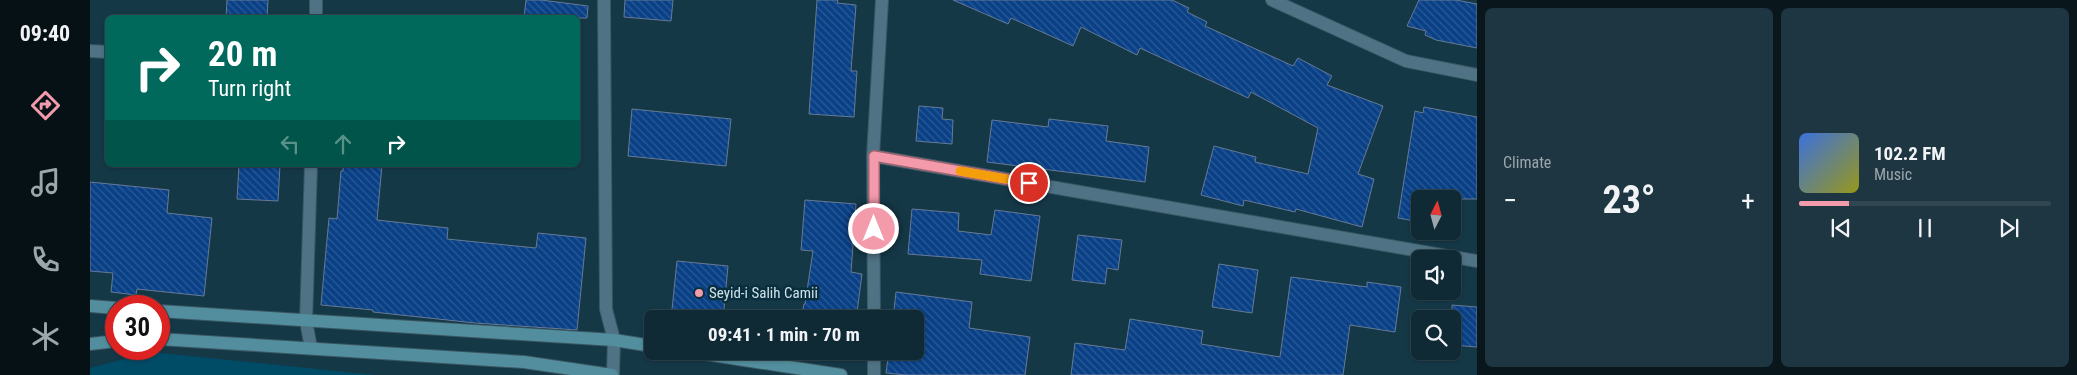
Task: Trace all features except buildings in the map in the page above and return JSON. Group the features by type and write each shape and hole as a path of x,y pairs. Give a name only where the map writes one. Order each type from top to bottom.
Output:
{"street":[{"path":"316,0 316,15"},
{"path":"170,340 524,362 612,375 614,340 606,309 604,0"},
{"path":"874,310 874,156 882,0"},
{"path":"1272,0 1406,61 1477,75"},
{"path":"90,51 105,52"},
{"path":"874,156 1477,260"},
{"path":"310,167 306,321 311,348"},
{"path":"90,306 105,307"},
{"path":"170,312 614,340 644,345"},
{"path":"90,344 105,342"},
{"path":"744,360 841,375"},
{"path":"874,360 874,375"}],"shaded area":[{"path":"170,354 375,375 90,375 90,368 120,360 170,360"}],"slow traffic":[{"path":"960,171 1006,179"}],"place":[{"name":"Seyid-i Salih Camii","path":"699,293"}],"route":[{"path":"874,229 874,156 1029,183"}]}
